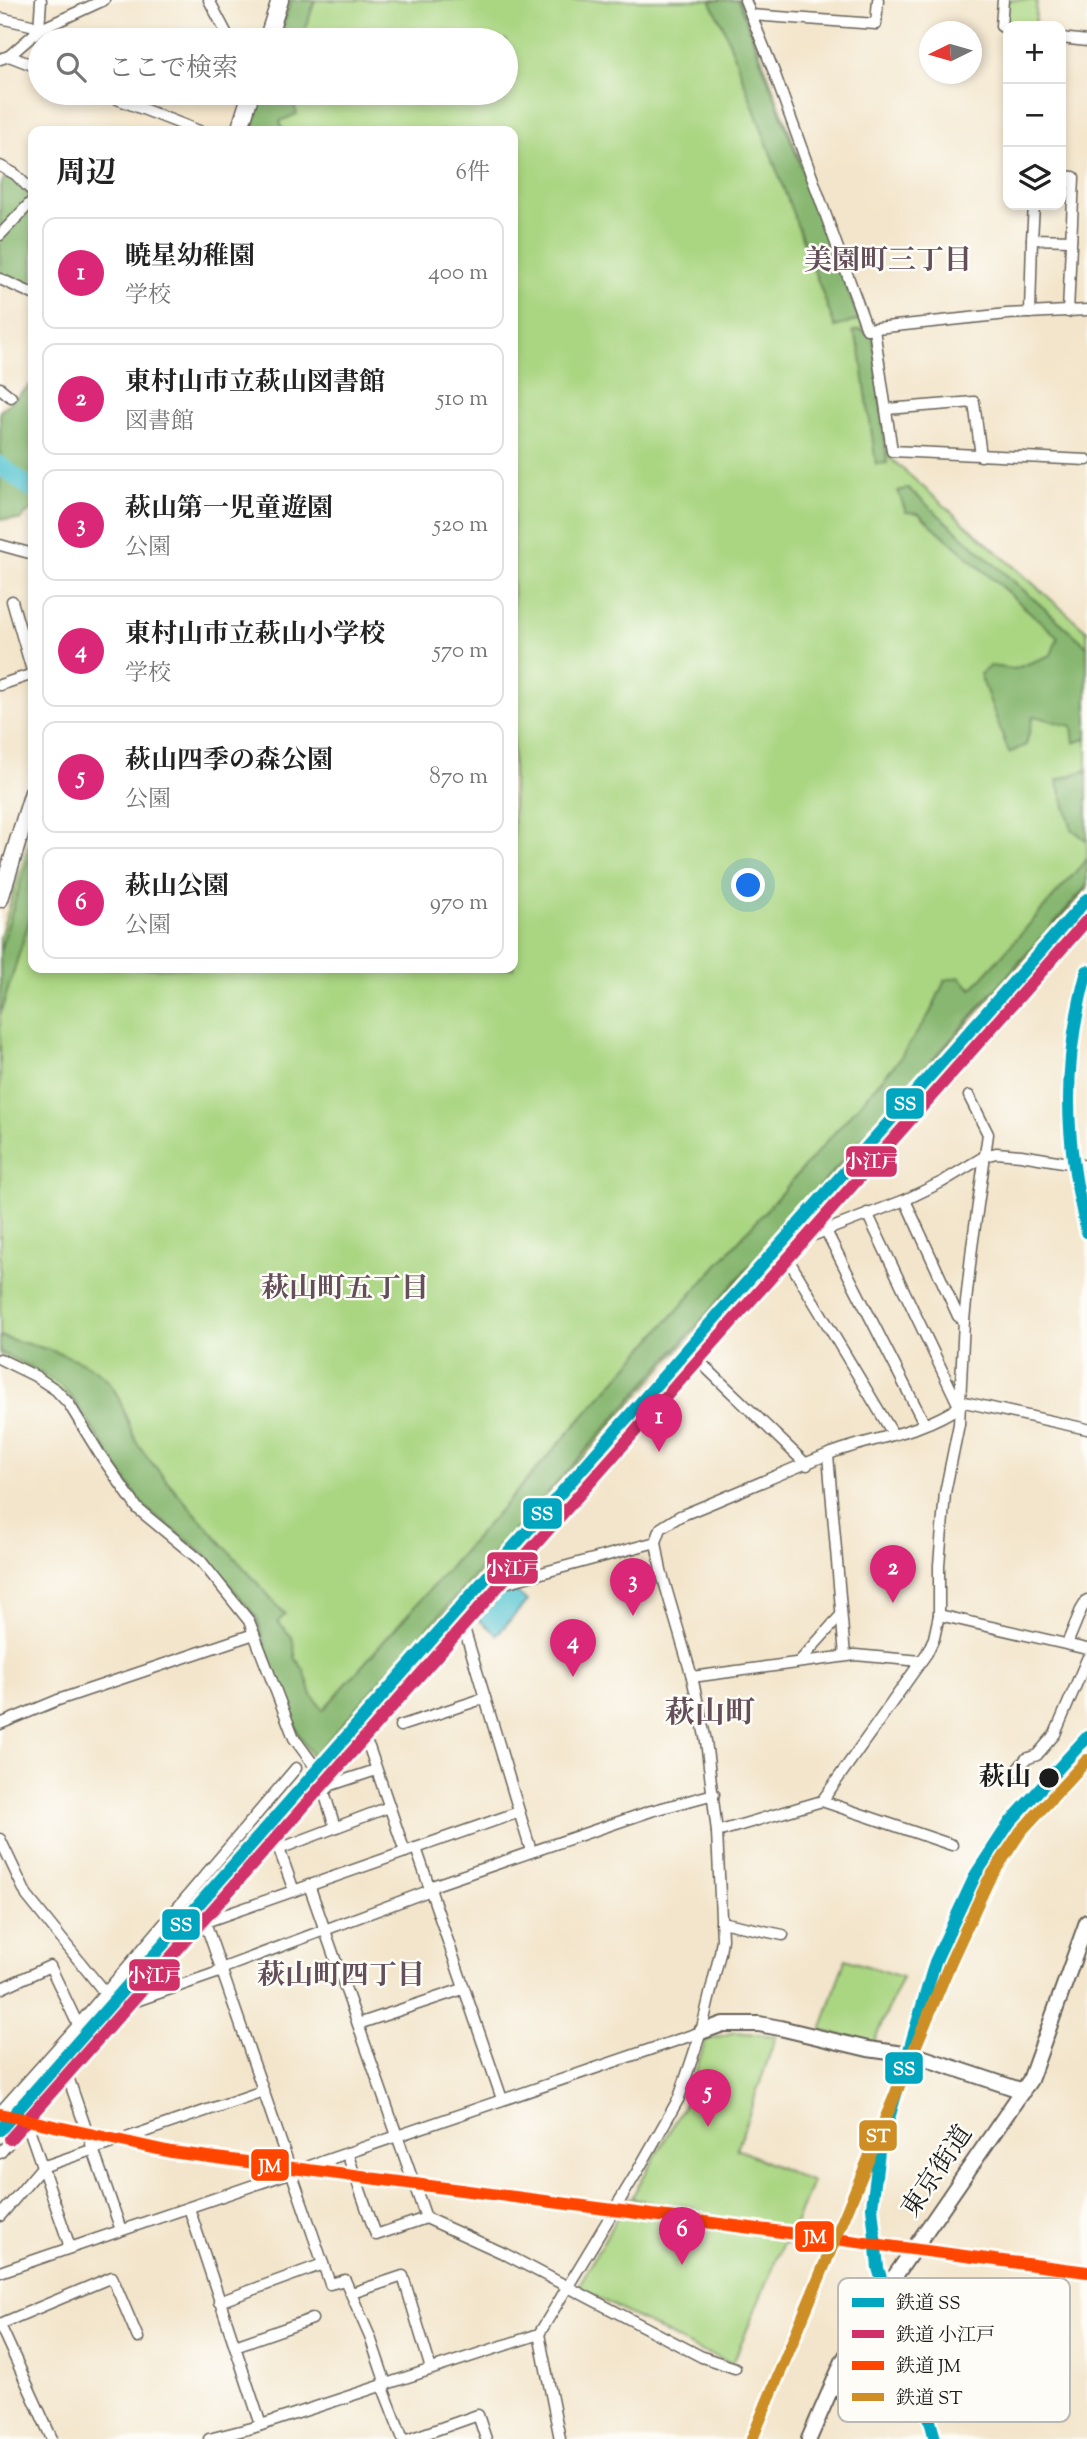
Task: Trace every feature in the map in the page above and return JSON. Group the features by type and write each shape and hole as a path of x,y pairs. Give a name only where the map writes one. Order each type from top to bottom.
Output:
{"main road":[{"path":"271,28 279,0"},
{"path":"241,126 247,105"},
{"path":"0,899 28,808"}],"street":[{"path":"39,28 41,0"},
{"path":"43,28 104,0"},
{"path":"209,0 224,28"},
{"path":"745,0 867,328 1087,310"},
{"path":"751,15 876,24 878,0"},
{"path":"1003,0 1003,27"},
{"path":"0,18 36,28"},
{"path":"5,58 28,39"},
{"path":"1066,39 1087,41"},
{"path":"5,58 28,65"},
{"path":"133,105 186,126"},
{"path":"0,166 15,174 28,187"},
{"path":"1066,176 1074,177 1068,312"},
{"path":"0,235 28,205"},
{"path":"1030,313 1034,210"},
{"path":"1032,239 1071,240"},
{"path":"0,279 28,292"},
{"path":"874,329 892,451 1087,460"},
{"path":"0,388 11,397"},
{"path":"887,409 974,402 981,456"},
{"path":"0,545 28,553"},
{"path":"12,601 28,657"},
{"path":"0,685 28,676"},
{"path":"822,1801 921,1661 934,1638 939,1615 939,1565 945,1493 959,1424 964,1320 988,1134 969,1096"},
{"path":"893,1434 788,1259 809,1237 905,1200 985,1156 996,1153 1021,1155 1087,1166"},
{"path":"905,1200 958,1317 964,1320"},
{"path":"867,1213 960,1404"},
{"path":"825,1229 924,1423"},
{"path":"751,1302 699,1361 807,1465"},
{"path":"0,1359 57,1390 138,1509 201,1561 249,1621 294,1738 313,1764"},
{"path":"209,2439 256,2431 539,2334 638,2172 678,2098 701,2032 720,1953 721,1922 714,1794 706,1741 692,1677 661,1571 656,1542 661,1528 680,1516 828,1455 924,1423 960,1404 1087,1429"},
{"path":"828,1455 845,1656"},
{"path":"531,1851 464,1628 501,1584 656,1542"},
{"path":"1067,1644 1087,1600"},
{"path":"798,1663 841,1615"},
{"path":"939,1615 1087,1649"},
{"path":"0,1724 58,1700 254,1634"},
{"path":"692,1677 845,1656 921,1661"},
{"path":"1016,1771 1026,1759 1037,1755 1055,1734 1087,1659"},
{"path":"400,1726 485,1698"},
{"path":"369,1747 405,1852"},
{"path":"0,2112 78,2025 296,1768"},
{"path":"335,1827 324,1792 328,1782 376,1770"},
{"path":"0,2153 131,2003 326,1931 431,1890 435,1885 651,1811 714,1794"},
{"path":"717,1832 822,1801 952,1845"},
{"path":"294,1891 279,1849 389,1807"},
{"path":"403,2439 370,2337 352,2293 345,2280 330,2284 205,1922 519,1812"},
{"path":"0,1839 27,1896 105,1993"},
{"path":"416,1848 502,2099"},
{"path":"309,1885 426,2218"},
{"path":"721,1922 783,1936"},
{"name":"東京街道","path":"894,2278 1030,2080 1087,1922"},
{"path":"0,1989 50,1966 78,2025"},
{"path":"358,2024 463,1989"},
{"path":"0,2272 723,2024 759,2024 868,2049 918,2056 1023,2091"},
{"path":"68,2077 121,2230"},
{"path":"0,2216 42,2167 263,2091"},
{"path":"27,2123 70,2247"},
{"path":"347,2153 376,2235 426,2218 505,2254 702,2357 735,2368"},
{"path":"188,2208 235,2346 256,2431"},
{"path":"219,2302 323,2264"},
{"path":"352,2293 403,2276 430,2370"},
{"path":"52,2439 0,2325 112,2277 138,2338"},
{"path":"235,2346 312,2319"},
{"path":"539,2334 562,2438"},
{"name":"東京街道","path":"809,2439 838,2372"},
{"path":"410,2439 478,2415 486,2439"}],"green space":[{"path":"288,0 740,0 864,331 874,333 889,457 1087,631 1087,889 314,1761 296,1737 261,1644 255,1618 205,1557 139,1507 111,1467 72,1401 0,1355 0,937 28,845 28,973 518,973 518,126 250,126 256,105 518,105 518,28 280,28"},
{"path":"291,0 315,0 306,28 283,28"},
{"path":"710,0 738,0 859,320 835,327 724,28"},
{"path":"1006,0 1037,0 1035,21 1005,21"},
{"path":"259,105 294,105 297,114 280,121 282,126 253,126"},
{"path":"6,176 19,182 28,192 28,288 0,276 0,185"},
{"path":"860,330 873,336 887,463 876,464 860,350 853,331"},
{"path":"28,387 28,513 20,520 0,519 0,411"},
{"path":"908,488 1087,646 1087,738 1074,743 1072,726 1033,716 1026,745 1009,753 980,674 990,666 1014,669 1051,655 1058,637 918,513 906,512 898,491"},
{"path":"1087,770 1087,841 1072,829 1057,780"},
{"path":"28,859 28,925 0,1015 0,951"},
{"path":"1087,859 1087,886 314,1756 299,1735 264,1644 257,1618 206,1555 142,1505 74,1400 60,1385 0,1352 0,1336 82,1362 104,1377 117,1394 133,1435 144,1453 285,1614 278,1622 292,1637 296,1659 304,1670 312,1695 323,1710 898,1061 930,1013 945,980 959,977 972,989"},
{"path":"845,1959 902,1977 874,2042 821,2031"},
{"path":"735,2032 776,2036 737,2149 812,2182 787,2244 783,2243 733,2363 695,2349 578,2287 628,2197 709,2221 632,2197 684,2106 706,2040"}],"water":[{"path":"508,1584 527,1601 497,1635 478,1619"}],"waterway":[{"path":"0,465 28,486"}],"tunnel":[{"path":"313,1764 325,1779"}],"rail line":[{"name":"SS","path":"0,2130 1087,899"},
{"name":"小江戸","path":"10,2139 1087,920"},
{"name":"SS","path":"1087,971 1073,1038 1069,1101 1074,1165 1087,1232"},
{"name":"SS","path":"881,2278 872,2207 879,2152 935,1962 976,1874 1010,1822 1087,1737"},
{"name":"ST","path":"752,2439 951,1961 988,1881 1021,1831 1087,1760"},
{"name":"JM","path":"0,2114 171,2152 1087,2272"},
{"name":"SS","path":"930,2422 935,2439"}],"place":[{"name":"暁星幼稚園","path":"659,1452"},
{"name":"東村山市立萩山図書館","path":"893,1603"},
{"name":"萩山第一児童遊園","path":"633,1616"},
{"name":"東村山市立萩山小学校","path":"573,1677"},
{"name":"萩山","path":"1049,1778"},
{"name":"萩山四季の森公園","path":"708,2127"},
{"name":"萩山公園","path":"682,2265"}],"district":[{"name":"美園町三丁目","path":"888,262"},
{"name":"萩山町五丁目","path":"345,1290"},
{"name":"萩山町","path":"710,1714"},
{"name":"萩山町四丁目","path":"341,1977"}]}
